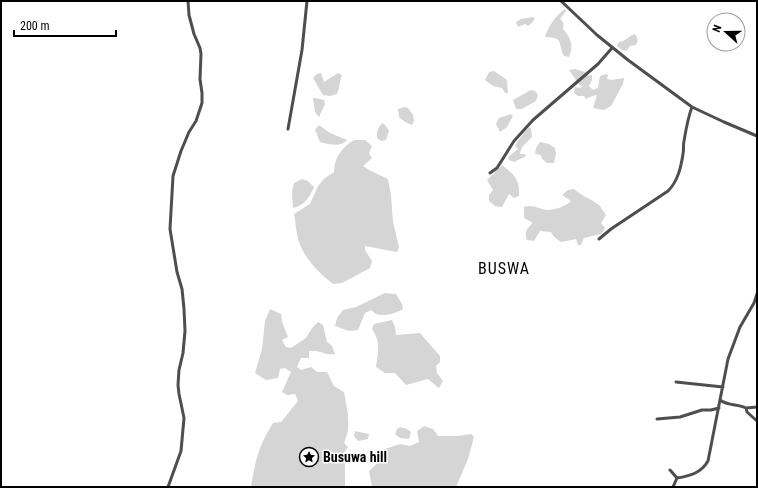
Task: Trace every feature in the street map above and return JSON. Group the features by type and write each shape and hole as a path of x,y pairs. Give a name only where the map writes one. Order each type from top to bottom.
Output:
{"street":[{"path":"168,487 181,451 184,418 179,394 178,370 183,353 185,331 184,309 182,289 177,272 170,229 173,176 180,151 196,121 202,103 200,69 201,54 189,15 188,1"},
{"path":"288,129 302,50 307,1"},
{"path":"561,1 612,48 692,107 757,136"},
{"path":"490,173 497,168 514,141 533,120 598,64 612,48"},
{"path":"599,239 611,229 668,191 674,185 678,178 683,153 683,142 692,107"},
{"path":"677,478 689,476 704,468 709,456 728,359 740,327 754,303 757,294"},
{"path":"676,382 723,387"},
{"path":"720,400 724,403 746,408 757,406"},
{"path":"657,419 680,417 702,410 718,408"},
{"path":"746,408 747,412 757,421"},
{"path":"670,470 677,478"},
{"path":"673,487 677,478"}],"shaded area":[{"path":"565,9 566,11 560,19 564,26 563,29 571,42 571,53 569,57 564,56 558,40 555,38 545,37 548,29 558,14"},
{"path":"534,17 533,21 528,26 525,24 518,27 516,22 521,19"},
{"path":"635,34 638,40 636,45 630,46 626,51 617,46 619,42"},
{"path":"575,69 585,72 585,76 592,75 592,80 589,86 593,90 598,88 600,76 606,74 608,75 607,79 612,80 624,78 623,84 611,106 604,110 593,108 597,95 586,99 584,96 578,96 574,93 575,87 580,88 582,86 578,83 569,70"},
{"path":"494,71 507,80 508,93 505,93 502,88 493,86 485,80 489,72"},
{"path":"321,73 324,82 338,73 342,75 337,94 330,96 323,95 313,78 317,74"},
{"path":"531,90 535,91 538,95 536,101 522,109 516,109 513,100"},
{"path":"313,98 324,100 325,104 319,117 315,112"},
{"path":"404,107 408,108 413,115 414,121 412,125 399,117 398,109"},
{"path":"511,114 513,116 507,127 500,132 496,124 499,118"},
{"path":"383,123 389,131 386,140 381,141 377,138 377,132 378,128"},
{"path":"319,125 330,133 347,140 338,145 320,142 315,130"},
{"path":"529,127 531,128 532,137 523,146 520,154 525,154 526,156 514,162 509,160 508,157 518,149 515,146 517,142"},
{"path":"354,140 365,140 372,146 369,153 372,158 363,166 388,179 393,222 399,247 397,252 365,246 365,250 372,261 370,268 342,283 333,284 318,270 305,254 298,239 294,214 310,204 318,186 325,178 334,172 335,162 342,150"},
{"path":"540,142 549,144 555,148 556,154 554,163 547,163 542,159 541,155 535,154 536,148"},
{"path":"502,165 516,178 519,186 519,196 514,198 509,194 502,207 495,206 489,201 489,195 493,190 487,180"},
{"path":"302,179 308,181 314,187 301,205 293,208 292,192 294,183"},
{"path":"574,189 598,204 606,215 601,223 605,228 601,234 584,238 581,245 578,245 576,239 561,242 554,237 551,232 540,231 534,241 527,240 527,230 533,223 524,218 524,207 533,206 547,210 567,205 571,201 562,195 568,190"},
{"path":"385,293 396,294 402,304 403,309 386,315 376,314 371,310 365,313 358,330 349,331 335,326 337,318 343,310 356,307"},
{"path":"270,309 281,314 282,322 288,337 282,340 286,347 291,348 306,338 318,322 323,325 327,342 332,346 335,354 309,351 309,358 301,358 297,367 301,370 311,367 317,372 327,372 334,386 344,392 348,424 348,431 344,443 348,447 343,454 345,466 345,487 251,487 258,454 268,431 273,423 281,422 298,401 295,394 287,395 282,392 291,372 285,368 280,369 278,378 266,380 255,373 262,349 265,321"},
{"path":"392,320 396,335 420,333 440,356 440,362 436,366 437,373 443,381 439,388 428,379 406,385 395,373 385,373 376,367 378,343 372,329 374,324"},
{"path":"424,426 433,429 438,436 458,436 471,434 474,437 468,459 456,487 372,487 369,471 381,460 382,450 400,444 410,446 419,442 417,431"},
{"path":"400,427 411,432 409,439 400,438 395,434 397,429"},
{"path":"355,431 369,434 368,439 358,441 354,436"}],"place":[{"name":"Busuwa hill","path":"309,457"}],"district":[{"name":"BUSWA","path":"504,268"}]}
